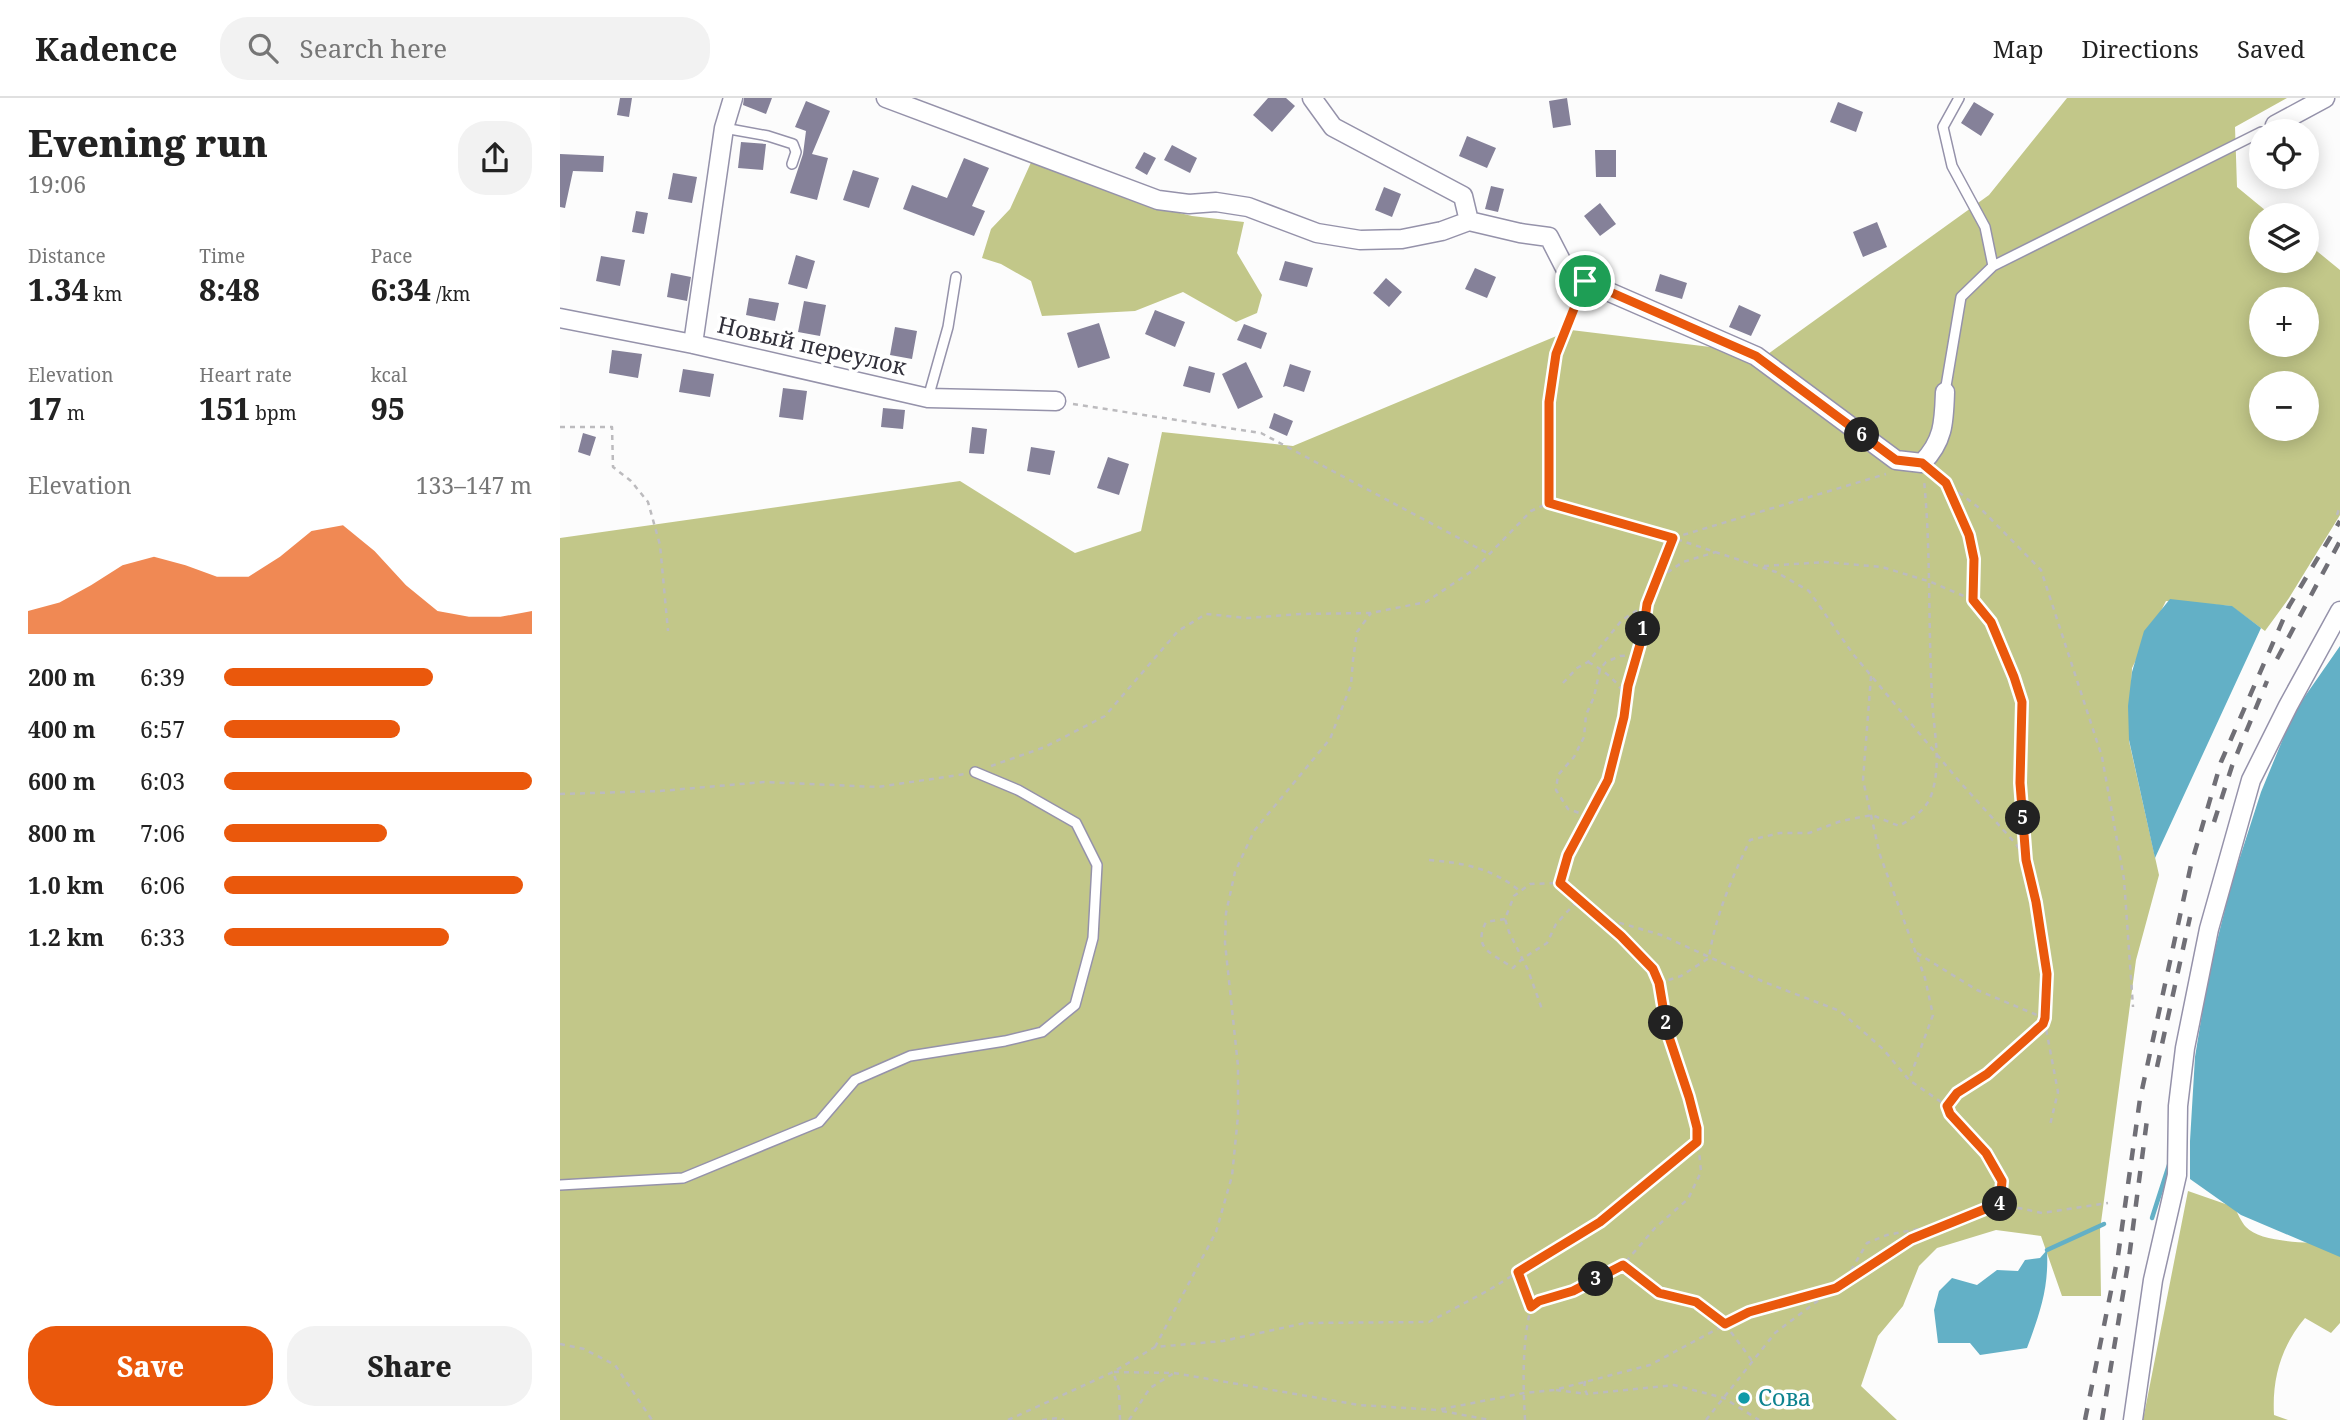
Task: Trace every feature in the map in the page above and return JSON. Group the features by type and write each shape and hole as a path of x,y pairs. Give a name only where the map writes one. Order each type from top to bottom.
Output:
{"street":[{"path":"693,344 724,128 733,98"},
{"path":"886,98 1158,200 1189,204 1216,202 1248,207 1317,233 1360,240 1402,239 1442,231 1469,221 1549,237 1569,274 1756,356 1896,460 1922,463 1934,450 1944,423 1945,392"},
{"path":"1312,98 1333,127 1463,195 1469,221"},
{"path":"2287,119 2325,98"},
{"name":"Новый переулок","path":"560,318 693,344 929,398 1056,401"},
{"path":"2133,1420 2153,1280 2177,1175 2178,1106 2185,1048 2209,929 2251,780 2340,611"}],"lane":[{"path":"1959,98 1943,127 1952,166 1985,227 1993,266"},
{"path":"724,128 768,136 793,144 796,152 792,164"},
{"path":"1945,392 1961,297 1993,266 2249,139"},
{"path":"929,398 948,327 956,277"},
{"path":"560,1185 683,1178 819,1122 855,1080 910,1056 1005,1041 1042,1032 1075,1005 1093,938 1097,865 1076,822 1018,790 975,772"}],"path":[{"path":"1549,503 1549,402 1556,354 1585,281"},
{"path":"1056,401 1261,433 1489,555"},
{"path":"560,428 612,427 613,467 631,481 648,502 660,545 668,631"},
{"path":"1922,463 1983,511 2041,570 2102,757 2124,879 2133,1007"},
{"path":"1659,983 1681,976 1709,958 1713,932 1732,879 1751,840 1780,833 1809,833 1840,821 1871,815 1899,826 1920,814 1932,793 1937,754 1932,698 1931,582 1922,463"},
{"path":"1673,538 1897,471"},
{"path":"1946,483 1969,535 1974,559 1973,600"},
{"path":"560,794 660,791 764,782 878,787 975,772 1045,747 1105,716 1178,631 1206,614 1247,618 1371,613 1426,601 1475,569 1531,511 1549,503 1761,566 1809,591 1871,676 2016,844 2026,860"},
{"path":"2337,515 2340,506"},
{"path":"1560,883 1568,855 1608,780 1647,604 1673,538"},
{"path":"1657,579 1683,562 1716,552"},
{"path":"1761,566 1834,562 1882,567 1931,582 1973,600 1991,622 2022,702 2020,783 2026,860 2036,902 2047,974 2045,1018 2058,1092 2050,1125"},
{"path":"1563,682 1577,668 1588,662 1622,620 1647,604"},
{"path":"1155,1347 1216,1232 1232,1176 1238,1116 1238,1066 1225,933 1226,913 1235,872 1254,831 1330,738 1352,685 1357,632 1371,613"},
{"path":"1588,816 1568,809 1556,790 1558,775 1574,757 1584,737 1586,715 1594,697 1600,669 1606,662 1620,656 1637,655"},
{"path":"1588,662 1618,682 1627,696"},
{"path":"1871,676 1863,780 1880,855 1925,978 1933,1015 1909,1080"},
{"path":"1429,860 1464,863 1505,878 1520,891"},
{"path":"1531,1307 1539,1301 1573,1291 1623,1265 1655,1228 1688,1199 1701,1172 1697,1128 1667,1031 1659,983 1653,969 1621,936 1560,883 1530,884 1514,895 1505,919 1543,1012"},
{"path":"1505,919 1486,922 1480,934 1484,949 1513,968 1547,943 1556,924 1579,899"},
{"path":"1598,916 1661,935 1709,958 1840,1011 1883,1049 1909,1080 1947,1106 1950,1114 1986,1153 2002,1181 2000,1203"},
{"path":"1916,952 1977,990 2045,1018"},
{"path":"1947,1106 1957,1093 1987,1074 2033,1033 2043,1024 2045,1018"},
{"path":"1008,1420 1113,1371 1155,1347 1223,1341 1305,1323 1429,1322 1600,1222 1697,1142"},
{"path":"1706,1420 1775,1333 1844,1282 1911,1239 2000,1203 2042,1213 2108,1203"},
{"path":"1844,1282 1867,1243 1887,1235 1942,1225"},
{"path":"1623,1265 1659,1293 1696,1302 1725,1324 1752,1362"},
{"path":"1518,1272 1531,1307 1527,1324 1525,1420"},
{"path":"1437,1410 1554,1390 1650,1365 1749,1312 1836,1288"},
{"path":"560,1344 584,1349 615,1365 652,1420"},
{"path":"1113,1371 1174,1373 1359,1405 1437,1410 1490,1420"},
{"path":"1113,1371 1119,1389 1120,1420"},
{"path":"1129,1420 1150,1388 1174,1373"},
{"path":"1585,1381 1587,1394"},
{"path":"1554,1390 1587,1394 1674,1385 1724,1398 1757,1419"},
{"path":"1042,1420 1063,1420"}],"green space":[{"path":"2067,98 2287,98 2235,127 2237,187 2256,203 2249,203 2249,273 2319,273 2319,253 2340,270 2340,515 2289,598 2265,631 2231,606 2166,601 2132,668 2129,741 2159,875 2136,960 2100,1230 2101,1296 2062,1296 2041,1236 1996,1230 1937,1248 1919,1266 1903,1306 1878,1336 1861,1386 1897,1420 560,1420 560,538 960,481 1075,553 1141,531 1162,432 1293,446 1571,330 1768,354 1989,195"},
{"path":"1033,158 1151,206 1192,216 1244,222 1237,253 1262,295 1257,313 1236,322 1183,292 1135,311 1042,316 1031,281 1001,264 982,258 991,229 1010,209"},
{"path":"2188,1191 2234,1207 2246,1227 2264,1237 2340,1243 2340,1323 2331,1333 2305,1318 2290,1340 2280,1364 2274,1415 2288,1420 2143,1420"}],"water":[{"path":"2170,599 2232,606 2261,628 2155,858 2129,740 2128,706 2132,672 2144,631"},
{"path":"2340,646 2340,1257 2241,1215 2190,1179 2190,1141 2195,1057 2208,977 2231,885 2261,792 2294,712"},
{"path":"2047,1250 2043,1300 2027,1348 1980,1355 1970,1343 1938,1343 1934,1310 1939,1291 1952,1278 1977,1285 1997,1270 2018,1271 2025,1260 2040,1258"}],"building":[{"path":"620,98 632,98 629,117 617,115"},
{"path":"744,98 772,98 766,114 743,105"},
{"path":"1268,98 1286,98 1295,106 1272,132 1253,115"},
{"path":"1567,98 1571,125 1553,128 1549,101"},
{"path":"806,101 830,111 812,154 828,158 817,200 790,193 803,154 806,131 795,127"},
{"path":"1838,102 1863,112 1856,132 1830,122"},
{"path":"1974,102 1994,114 1981,136 1961,123"},
{"path":"1467,136 1496,148 1487,168 1459,156"},
{"path":"741,142 766,144 763,170 738,168"},
{"path":"1172,145 1197,158 1190,173 1164,160"},
{"path":"1595,150 1616,150 1616,177 1596,177"},
{"path":"1144,152 1156,158 1147,175 1135,168"},
{"path":"560,154 604,156 603,172 573,171 565,208 560,207"},
{"path":"964,158 989,168 972,206 985,211 974,236 903,209 912,185 947,198"},
{"path":"853,170 879,178 869,208 843,200"},
{"path":"673,173 697,177 692,203 668,199"},
{"path":"1491,186 1504,189 1498,212 1485,209"},
{"path":"1384,187 1401,194 1392,217 1375,210"},
{"path":"1600,203 1616,224 1600,236 1584,216"},
{"path":"636,211 648,213 644,234 632,232"},
{"path":"1877,222 1887,247 1863,257 1853,232"},
{"path":"796,255 815,261 807,289 788,284"},
{"path":"601,256 625,260 620,286 596,281"},
{"path":"1285,261 1313,268 1307,287 1279,280"},
{"path":"1475,268 1496,277 1487,298 1465,289"},
{"path":"671,273 691,277 687,301 667,297"},
{"path":"1660,274 1687,283 1682,299 1655,291"},
{"path":"1386,278 1402,292 1389,307 1373,293"},
{"path":"749,298 779,303 775,321 746,315"},
{"path":"804,301 826,305 820,336 798,332"},
{"path":"1739,305 1761,315 1751,336 1729,327"},
{"path":"1155,310 1185,322 1175,347 1145,334"},
{"path":"1099,323 1110,358 1078,368 1067,333"},
{"path":"1244,324 1267,333 1261,349 1237,340"},
{"path":"895,327 917,331 912,359 890,355"},
{"path":"612,350 642,354 638,378 609,373"},
{"path":"1246,362 1263,397 1238,409 1222,374"},
{"path":"1290,364 1311,371 1304,392 1283,387"},
{"path":"1189,366 1215,373 1210,393 1183,386"},
{"path":"683,369 714,374 710,397 679,392"},
{"path":"783,388 807,391 803,420 779,417"},
{"path":"883,408 905,410 903,429 881,427"},
{"path":"1274,413 1293,421 1287,436 1269,428"},
{"path":"972,427 987,429 984,454 969,453"},
{"path":"583,433 596,437 590,456 578,452"},
{"path":"1031,447 1055,451 1050,475 1027,471"},
{"path":"1108,457 1129,464 1119,495 1097,488"}],"waterway":[{"path":"2152,1218 2169,1165"},
{"path":"2047,1250 2104,1224"}],"railway":[{"path":"2085,1420 2118,1256 2140,1099 2191,865 2221,762 2289,606 2340,521"},
{"path":"2277,659 2340,541"},
{"path":"2214,822 2232,766 2267,681"},
{"path":"2157,1067 2190,917"},
{"path":"2102,1420 2129,1258 2148,1112"}],"place":[{"name":"Сова","path":"1744,1398"}],"route":[{"path":"1585,281 1756,356 1896,460 1922,463 1946,483 1969,535 1974,559 1973,600 1991,622 2022,702 2020,783 2026,860 2036,902 2047,974 2045,1018 2043,1024 2033,1033 1987,1074 1957,1093 1947,1106 1950,1114 1986,1153 2002,1181 2000,1203 1911,1239 1836,1288 1749,1312 1725,1324 1696,1302 1659,1293 1623,1265 1573,1291 1539,1301 1531,1307 1518,1272 1600,1222 1697,1142 1697,1128 1667,1031 1659,983 1653,969 1621,936 1560,883 1568,855 1608,780 1624,717 1628,686 1643,634 1647,604 1673,538 1549,503 1549,402 1556,354 1585,281"}]}
